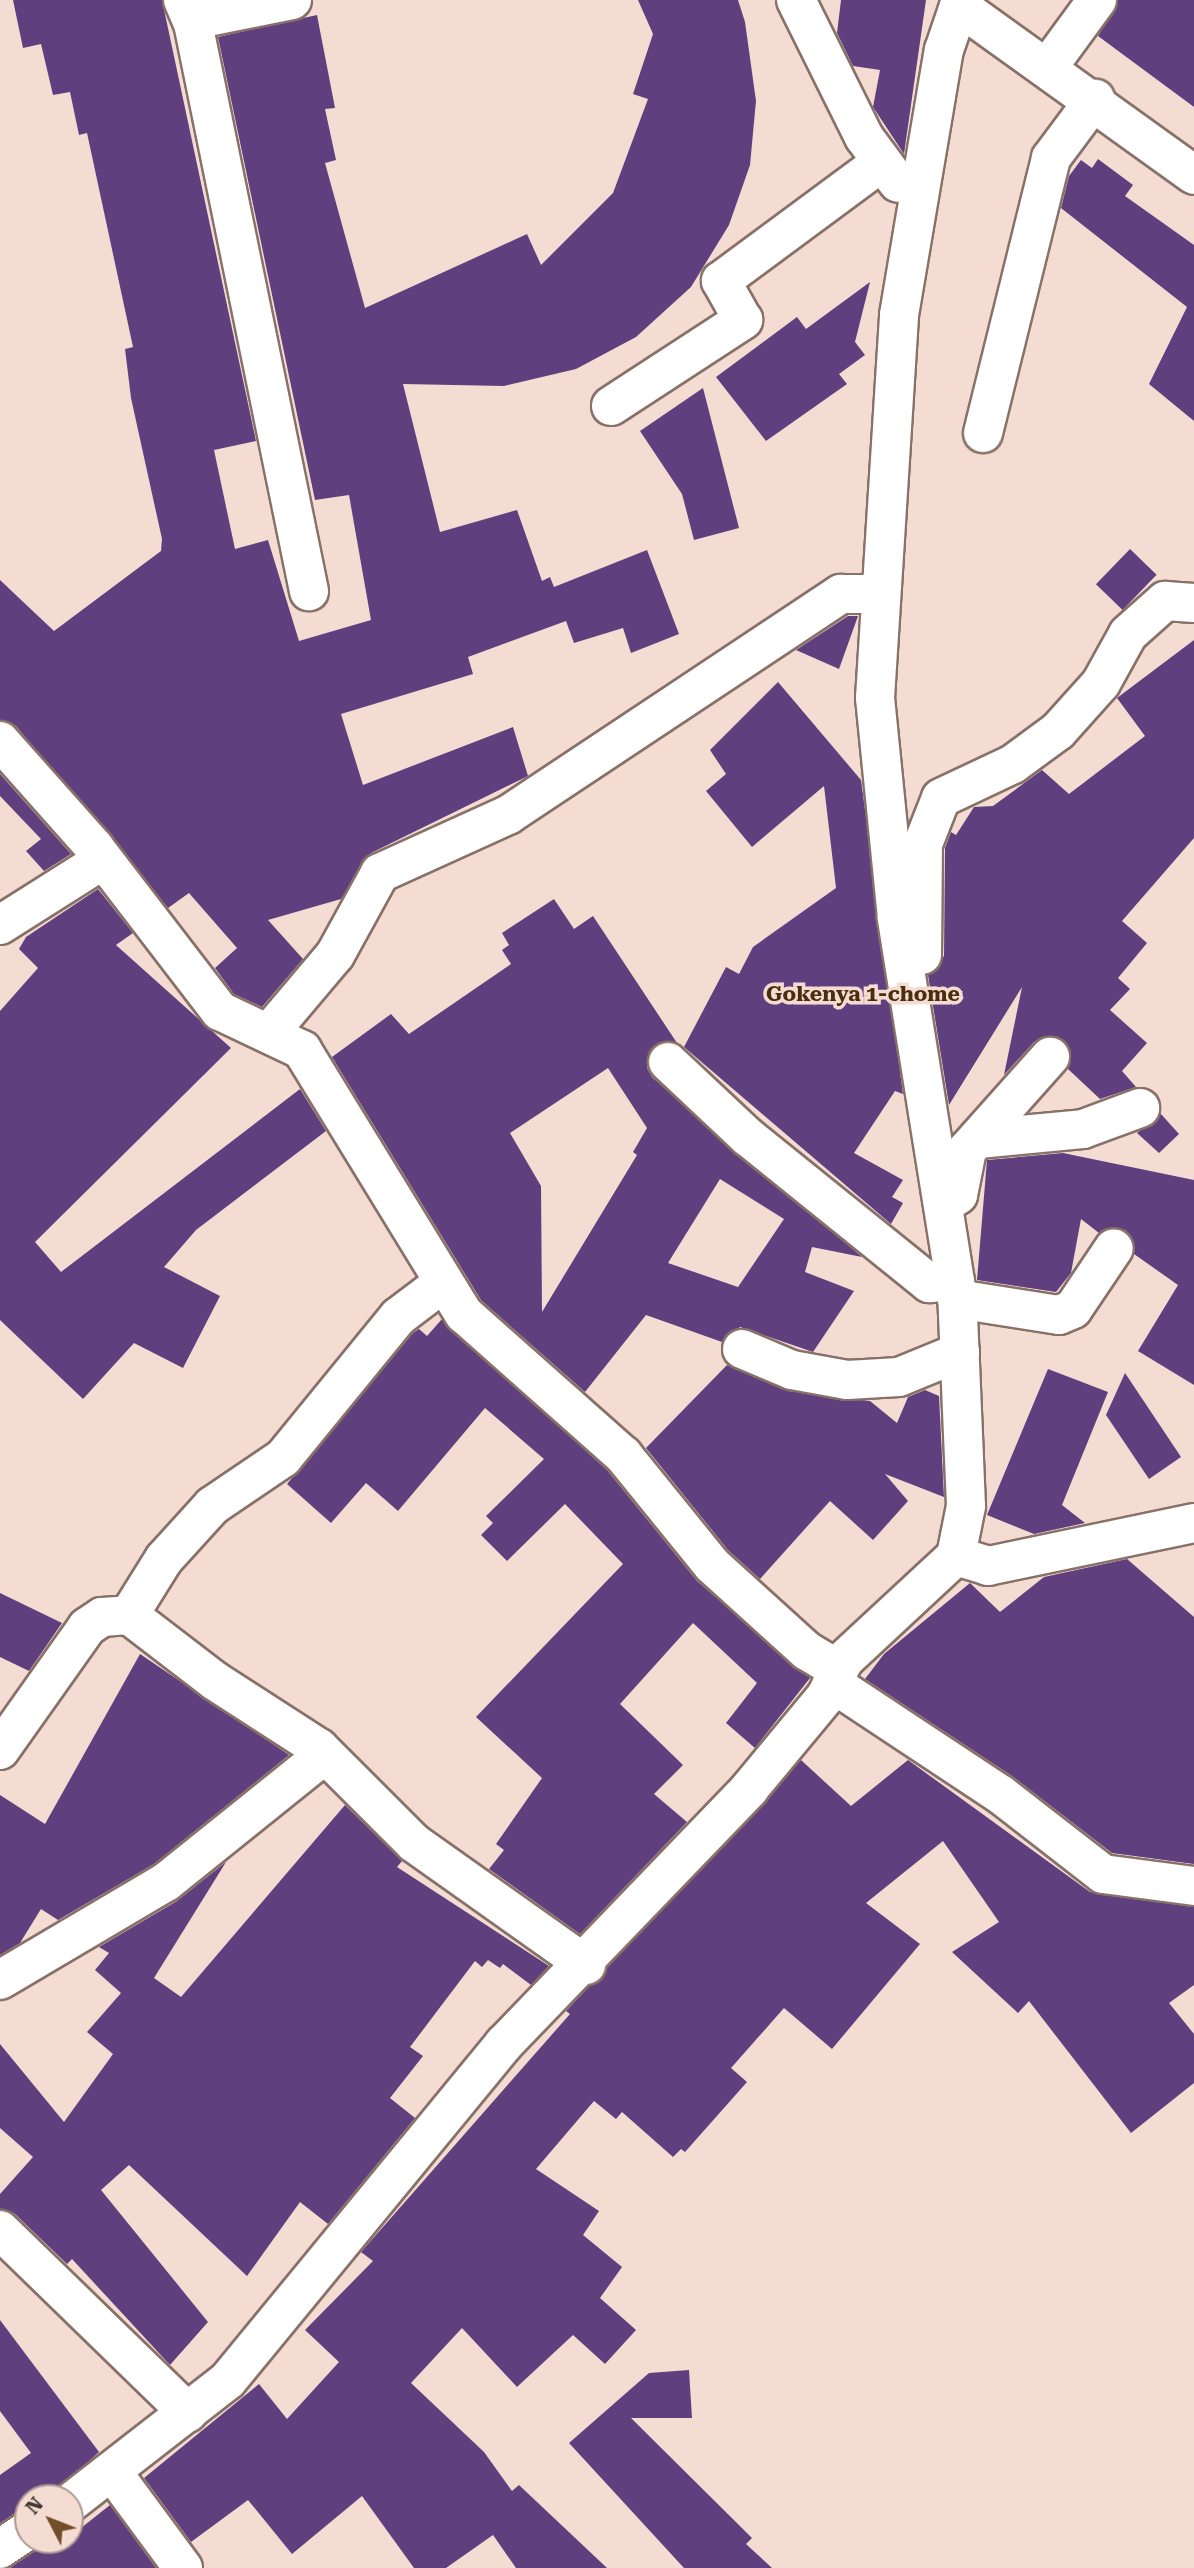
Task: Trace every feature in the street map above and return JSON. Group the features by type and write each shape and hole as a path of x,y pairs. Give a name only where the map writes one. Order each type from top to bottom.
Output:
{"street":[{"path":"292,0 187,10 309,591"},
{"path":"796,0 880,164 919,192"},
{"path":"1048,67 1097,0"},
{"path":"84,2493 228,2380 504,2044 586,1965 748,1789 835,1676 956,1556 966,1506 956,1290 945,1204 905,964 875,698 889,410 919,192 960,3 1095,99 1194,175"},
{"path":"983,433 1051,158 1095,99"},
{"path":"611,406 743,320 721,281 880,164"},
{"path":"269,1032 335,955 380,873 508,815 841,594 878,594"},
{"path":"905,964 922,961 923,844 941,798 1013,764 1058,731 1101,683 1128,634 1165,601 1194,603"},
{"path":"0,741 103,860 220,1011 269,1032 309,1061 464,1314 622,1455 712,1565 835,1676 1000,1794 1103,1874 1194,1886"},
{"path":"0,925 103,860"},
{"path":"945,1204 958,1195 961,1163 978,1139 1050,1058"},
{"path":"668,1062 748,1137 929,1283 1059,1315 1073,1309 1114,1248"},
{"path":"978,1139 1083,1129 1140,1108"},
{"path":"129,1615 164,1559 212,1506 283,1458 398,1317 443,1283"},
{"path":"742,1349 792,1370 846,1380 900,1377 960,1352"},
{"path":"956,1556 988,1566 1194,1522"},
{"path":"0,1750 87,1627 102,1617 129,1615 324,1755 414,1843 586,1965"},
{"path":"0,1980 166,1882 324,1755"},
{"path":"0,2230 188,2413"},
{"path":"113,2473 183,2568"}],"building":[{"path":"13,0 162,0 256,441 214,450 235,549 268,540 299,641 371,620 349,495 315,500 218,37 317,15 335,108 325,109 336,160 325,163 365,308 527,234 541,265 613,193 648,99 633,94 653,34 638,0 738,0 745,22 756,101 750,165 729,225 691,287 636,337 576,369 504,386 403,384 440,532 517,510 542,581 550,577 554,587 647,550 679,634 631,653 623,628 574,643 566,621 468,657 473,674 341,714 363,785 513,727 528,776 371,853 341,899 268,920 303,959 262,1007 234,994 215,968 237,948 189,893 168,908 16,726 0,720 0,580 54,631 161,551 162,539 131,398 125,349 133,347 87,133 79,135 70,92 53,95 41,44 23,48"},
{"path":"841,0 926,0 904,154 873,107 880,70 853,66 837,33"},
{"path":"1118,0 1194,0 1194,107 1098,36"},
{"path":"1098,159 1133,185 1125,196 1194,245 1194,421 1149,384 1187,307 1061,208 1069,176 1081,160 1092,168"},
{"path":"870,282 855,342 865,355 839,374 847,384 766,441 716,377 797,317 806,329"},
{"path":"703,388 739,528 694,540 682,494 640,431"},
{"path":"1130,549 1157,575 1123,610 1096,584"},
{"path":"848,616 858,616 839,669 796,650"},
{"path":"1194,640 1194,838 1122,921 1147,943 1118,978 1130,989 1110,1010 1147,1043 1122,1071 1136,1087 1100,1099 1068,1069 1070,1050 1054,1036 1034,1042 1004,1075 1022,987 949,1105 928,975 944,956 945,848 951,832 956,835 974,807 993,806 1042,770 1069,794 1145,736 1117,698"},
{"path":"778,682 861,780 903,1094 895,1091 854,1153 903,1180 892,1197 903,1203 891,1224 684,1047 726,967 739,974 753,947 836,888 824,786 752,847 706,791 726,774 710,750"},
{"path":"0,774 71,854 44,871 26,851 41,839 0,796"},
{"path":"98,889 133,933 116,945 231,1048 35,1242 61,1272 300,1089 326,1131 196,1230 164,1267 220,1296 183,1368 134,1343 83,1399 0,1320 0,1011 38,968 19,949 26,937"},
{"path":"554,899 574,929 593,916 677,1043 652,1048 647,1068 653,1078 862,1257 812,1247 805,1272 854,1291 813,1352 740,1327 722,1342 646,1315 585,1392 481,1300 332,1057 391,1014 409,1034 511,964 502,950 509,945 502,933","holes":["608,1068 647,1128 633,1152 637,1155 542,1312 541,1186 510,1133","720,1179 784,1219 738,1287 668,1263"]},
{"path":"1161,1114 1179,1134 1159,1153 1137,1133"},
{"path":"1063,1153 1194,1180 1194,1385 1138,1351 1178,1285 1134,1254 1126,1230 1099,1233 1081,1219 1071,1273 1056,1292 977,1280 987,1160"},
{"path":"442,1319 607,1470 697,1581 810,1678 755,1748 726,1723 757,1683 693,1623 620,1704 683,1765 654,1794 687,1822 580,1934 489,1869 504,1850 496,1844 542,1778 476,1717 623,1564 565,1504 507,1561 481,1535 493,1523 486,1516 544,1459 485,1408 398,1511 366,1483 331,1523 287,1484 413,1333 419,1329 427,1336"},
{"path":"727,1365 788,1391 870,1401 897,1423 908,1397 925,1390 939,1396 944,1497 885,1474 908,1501 873,1540 830,1501 760,1579 728,1550 646,1448"},
{"path":"1048,1369 1108,1392 1062,1505 1085,1523 1034,1534 987,1515"},
{"path":"1125,1373 1181,1457 1149,1479 1106,1415"},
{"path":"1127,1559 1194,1617 1194,1864 1112,1853 1012,1776 865,1679 884,1654 970,1583 1000,1612 1044,1577"},
{"path":"0,1593 62,1623 29,1671 0,1657"},
{"path":"140,1654 289,1755 154,1864 58,1920 41,1909 20,1943 0,1955 0,1795 45,1824"},
{"path":"801,1760 851,1806 908,1760 1090,1892 1194,1907 1194,1985 1169,2003 1194,2034 1194,2083 1131,2133 1029,2001 1018,2013 952,1952 999,1922 943,1841 866,1903 920,1944 832,2049 784,2008 731,2068 747,2082 685,2152 681,2149 673,2157 622,2112 616,2119 594,2101 536,2169 599,2211 583,2235 622,2267 600,2298 636,2330 605,2364 573,2335 517,2387 462,2328 411,2383 484,2452 512,2491 519,2485 607,2568 516,2568 493,2535 446,2568 414,2568 362,2496 292,2554 248,2500 191,2542 144,2478 259,2384 287,2419 339,2362 305,2330 373,2261 361,2252 570,2014 566,2011"},
{"path":"345,1805 402,1861 397,1867 549,1966 531,1985 503,1964 500,1968 488,1960 482,1967 475,1961 410,2047 423,2056 390,2098 415,2118 328,2224 300,2202 247,2276 129,2165 101,2190 208,2322 170,2365 72,2259 67,2264 15,2214 0,2209 0,2194 33,2157 0,2128 0,2044 64,2122 113,2054 87,2032 121,1993 95,1970 109,1953 99,1947 177,1901 226,1862 154,1978 181,1997"},
{"path":"0,2320 99,2452 64,2484 14,2484 14,2516 0,2523 0,2475 31,2453 0,2411"},
{"path":"689,2370 692,2418 631,2418 752,2538 746,2544 772,2568 684,2568 569,2443 649,2373"},
{"path":"110,2505 156,2568 10,2568 28,2554 84,2554 84,2526"}],"district":[{"name":"Gokenya 1-chome","path":"863,994"}]}
